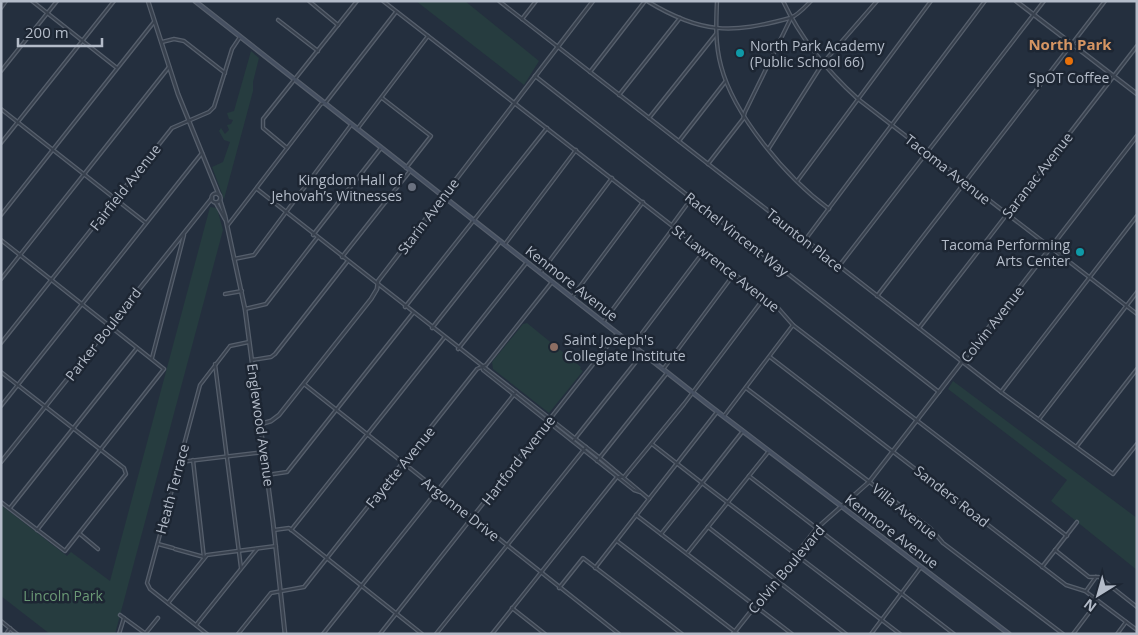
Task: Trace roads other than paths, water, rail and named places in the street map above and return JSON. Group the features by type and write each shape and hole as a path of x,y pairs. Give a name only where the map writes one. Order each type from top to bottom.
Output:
{"main road":[{"name":"Kenmore Avenue","path":"196,1 642,353 1009,634"}],"street":[{"path":"1,8 6,1"},
{"path":"32,1 118,69"},
{"path":"1,71 56,1"},
{"path":"1,143 114,1"},
{"name":"Englewood Avenue","path":"148,1 189,121 219,195 217,202"},
{"path":"309,1 338,25"},
{"path":"287,148 263,128 261,124 358,1"},
{"name":"St Lawrence Avenue","path":"383,1 780,310 793,325 1067,536"},
{"name":"Taunton Place","path":"499,1 962,362 1113,474 1137,445"},
{"path":"522,19 536,1"},
{"name":"Starin Avenue","path":"261,424 276,419 371,299 377,285 442,196 593,1"},
{"path":"590,72 646,1 680,18 715,28 738,30 792,18"},
{"path":"717,1 715,28 725,82 744,117 768,148 797,180 828,209"},
{"name":"Tacoma Avenue","path":"783,1 792,18 823,63 858,99 1137,314"},
{"path":"708,164 744,117 792,18 811,1"},
{"path":"768,148 823,63 877,1"},
{"path":"797,180 931,1"},
{"path":"805,240 985,1"},
{"path":"1016,1 1137,94"},
{"path":"839,266 1044,1"},
{"path":"877,296 1104,1"},
{"path":"226,227 396,11"},
{"path":"619,95 680,18"},
{"path":"1,215 155,20"},
{"path":"278,20 318,51"},
{"path":"649,118 716,34"},
{"path":"357,129 428,36"},
{"name":"Fairfield Avenue","path":"1,343 172,128 214,107 232,49 240,37"},
{"path":"162,42 174,39 184,41 225,73"},
{"name":"Saranac Avenue","path":"919,328 1137,46"},
{"path":"1,279 170,67"},
{"name":"Rachel Vincent Way","path":"535,76 939,392"},
{"path":"678,141 725,82"},
{"path":"381,97 431,136 406,168"},
{"path":"1,109 146,223"},
{"path":"234,259 254,255 351,125"},
{"path":"406,307 547,128"},
{"name":"Colvin Avenue","path":"842,507 869,482 894,451 1137,136"},
{"path":"313,235 381,148"},
{"path":"432,328 576,150"},
{"path":"1,406 202,153"},
{"path":"342,258 410,171"},
{"path":"540,273 612,178"},
{"name":"Englewood Avenue","path":"214,185 212,197 217,202 225,219 245,309 261,424 285,634"},
{"path":"257,190 458,349 575,438 640,492"},
{"path":"212,197 219,195"},
{"name":"Parker Boulevard","path":"1,462 212,197"},
{"path":"603,322 673,226 691,198"},
{"path":"205,205 217,202"},
{"path":"572,298 643,202"},
{"path":"1001,392 1137,216"},
{"path":"152,359 185,230"},
{"path":"245,309 266,304 318,238"},
{"path":"1,240 164,369 37,530"},
{"path":"633,345 704,251"},
{"path":"252,360 269,358 275,354 347,262"},
{"path":"458,349 527,262"},
{"path":"663,369 734,274"},
{"name":"Fayette Avenue","path":"238,634 269,595 302,588 477,370 486,365 552,282"},
{"path":"225,294 242,291"},
{"path":"1040,418 1137,292"},
{"path":"617,477 624,477 652,444 764,298"},
{"path":"267,474 287,472 413,313"},
{"path":"724,416 793,325"},
{"name":"Hartford Avenue","path":"380,634 618,334"},
{"path":"292,530 444,338"},
{"name":"Heath Terrace","path":"207,634 147,585 200,385 232,345 249,342"},
{"path":"10,509 137,348"},
{"path":"573,442 642,353"},
{"name":"Sanders Road","path":"770,356 1066,585 1086,591 1137,630"},
{"path":"215,364 242,568"},
{"path":"482,367 483,370 617,477 649,498"},
{"path":"1077,447 1137,368"},
{"path":"1,372 124,468 126,474 68,549 63,550 1,502"},
{"path":"597,461 667,372"},
{"name":"Argonne Drive","path":"304,384 619,634"},
{"name":"Villa Avenue","path":"746,388 932,529 943,543 1064,634"},
{"path":"323,634 516,392"},
{"path":"595,568 718,412"},
{"path":"661,534 743,431"},
{"path":"652,444 900,634"},
{"path":"436,634 586,447"},
{"path":"687,553 769,451"},
{"path":"180,462 264,452"},
{"path":"193,460 204,557"},
{"path":"748,476 954,634"},
{"path":"492,634 617,477"},
{"name":"Colvin Boulevard","path":"735,633 817,528 842,507"},
{"path":"636,515 792,634"},
{"path":"1042,567 1077,522"},
{"path":"708,527 846,634"},
{"path":"274,530 289,528 292,530 422,634"},
{"path":"80,534 98,549"},
{"path":"616,541 735,633"},
{"path":"158,544 204,557"},
{"path":"168,603 206,555 276,546"},
{"path":"196,625 257,549"},
{"path":"1055,550 1089,577 1096,577 1137,607"},
{"path":"559,588 583,558 682,634"},
{"path":"871,634 921,567"},
{"path":"1086,591 1096,577"},
{"path":"1074,634 1098,601"},
{"path":"512,608 545,634"},
{"path":"120,615 146,634 158,618"},
{"path":"119,634 124,618"},
{"path":"1,621 17,634"},
{"path":"1116,634 1126,622"},
{"path":"6,634 10,628"}],"place":[{"name":"North Park Academy (Public School 66)","path":"740,53"},
{"name":"SpOT Coffee","path":"1069,61"},
{"name":"Kingdom Hall of Jehovah’s Witnesses","path":"412,187"},
{"name":"Tacoma Performing Arts Center","path":"1080,252"},
{"name":"Saint Joseph's Collegiate Institute","path":"554,347"}],"district":[{"name":"North Park","path":"1070,44"}],"park label":[{"name":"Lincoln Park","path":"63,595"}]}
